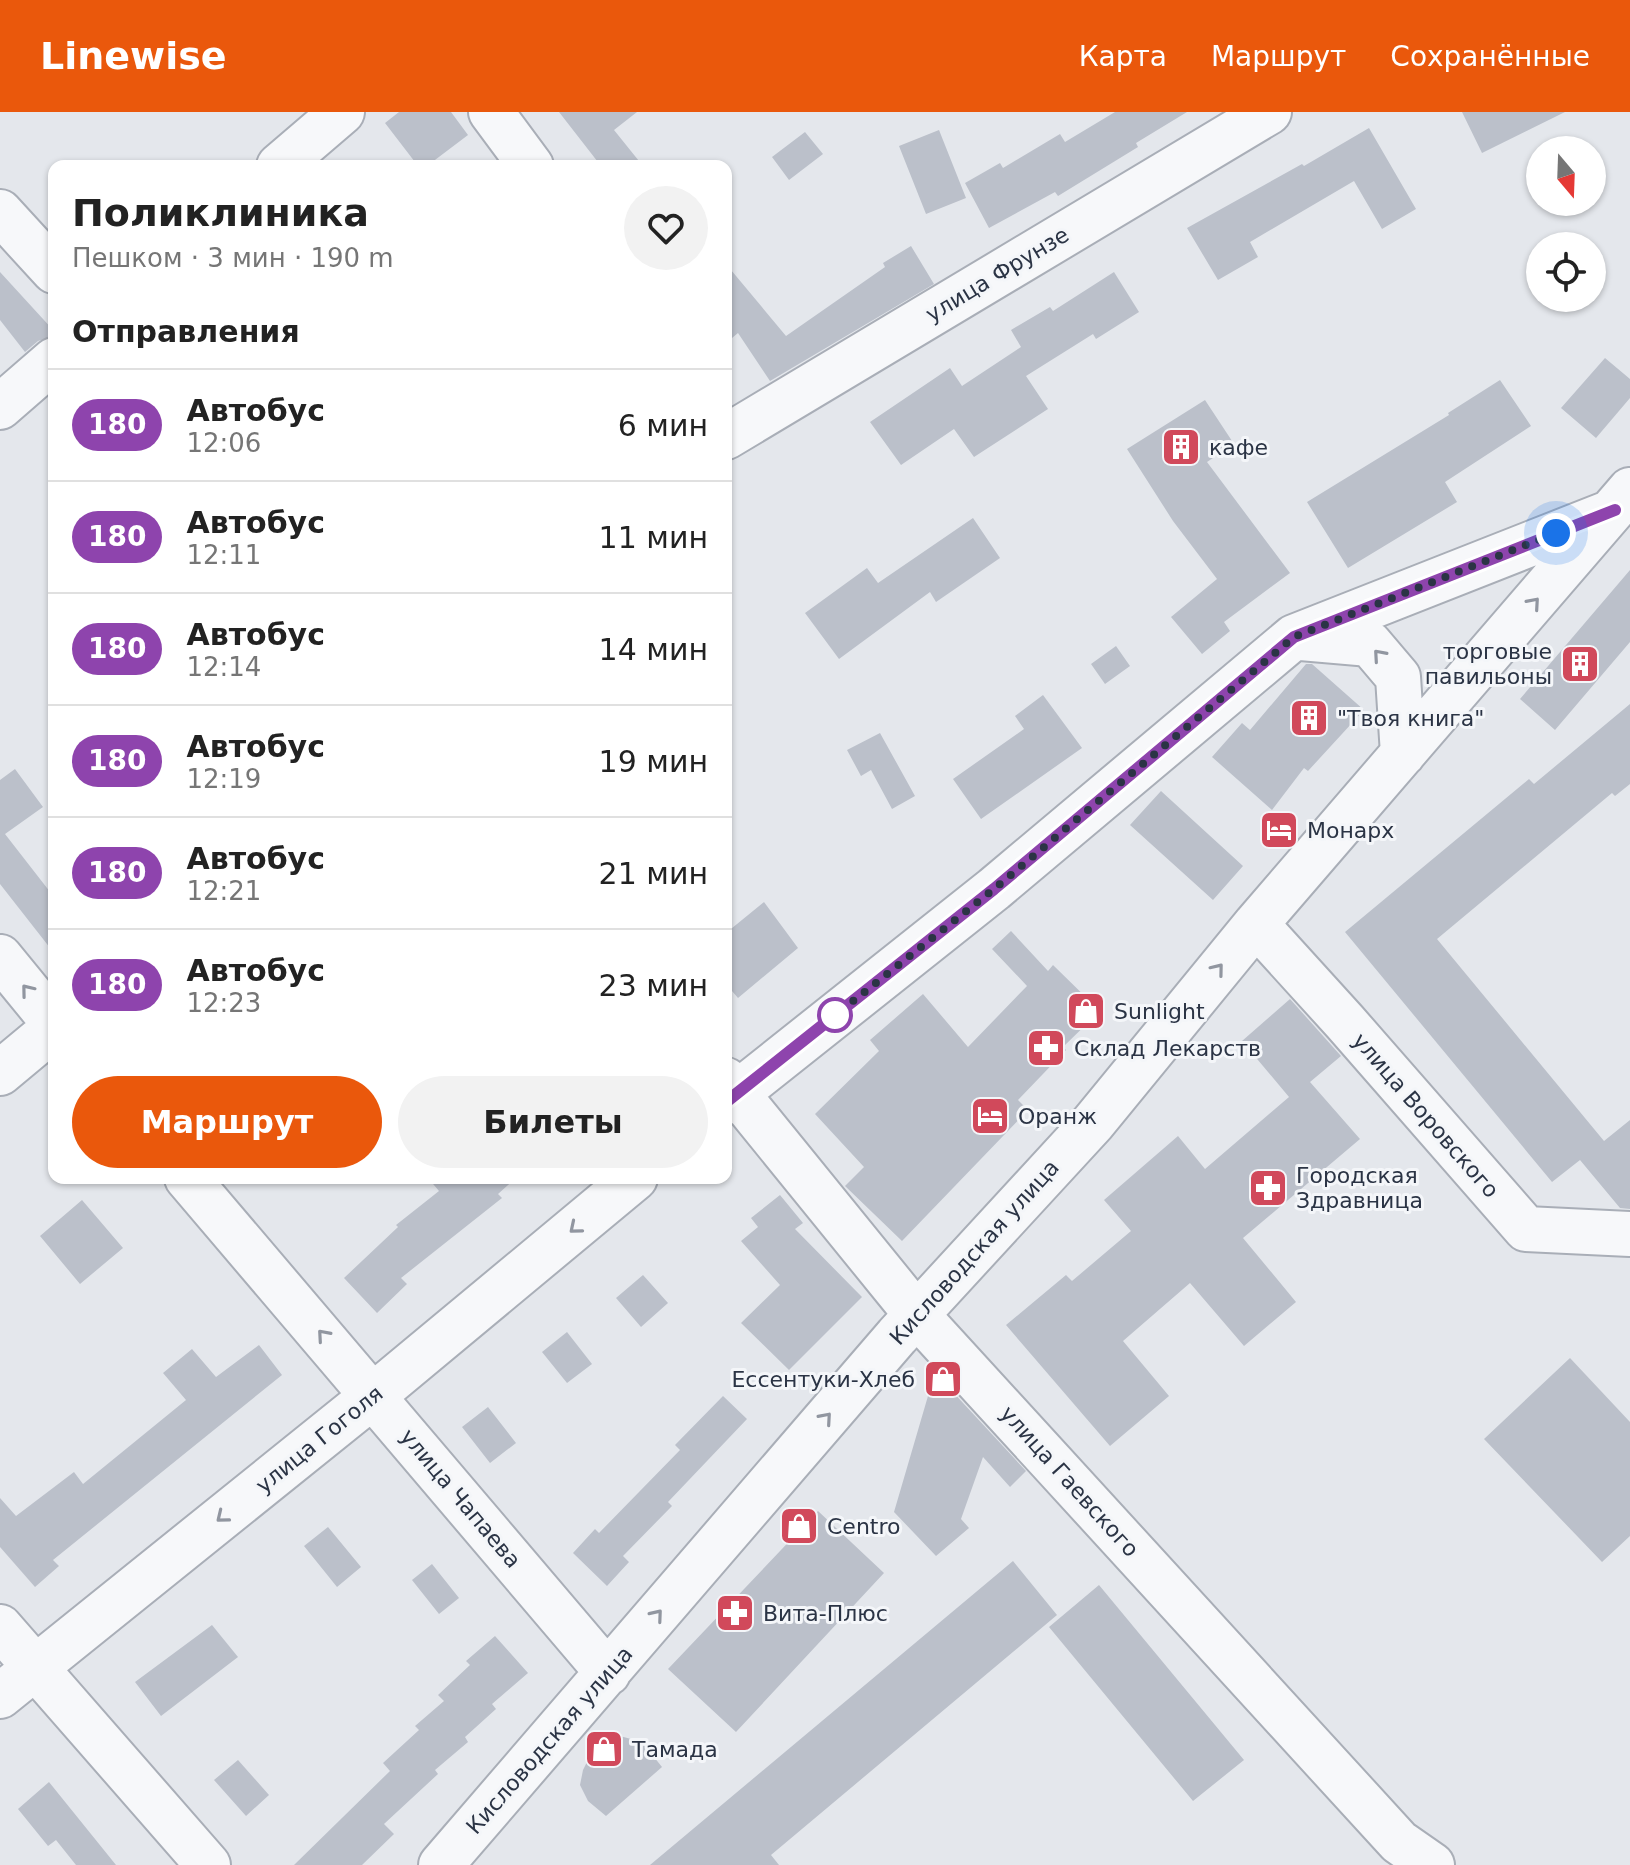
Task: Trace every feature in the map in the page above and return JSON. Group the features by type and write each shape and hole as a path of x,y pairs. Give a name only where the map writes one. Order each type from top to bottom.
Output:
{"street":[{"path":"286,160 342,112"},
{"path":"491,112 527,160"},
{"name":"улица Фрунзе","path":"732,432 1269,112"},
{"path":"0,212 48,264"},
{"path":"0,407 48,365"},
{"path":"732,1090 994,889 1294,637 1622,500"},
{"name":"Кисловодская улица","path":"441,1865 916,1314 1093,1123 1256,924 1622,500"},
{"path":"1294,637 1370,644 1398,677 1403,754"},
{"name":"улица Воровского","path":"1256,924 1526,1229 1630,1234"},
{"path":"0,957 48,1018"},
{"path":"0,1073 48,1031"},
{"name":"улица Гаевского","path":"732,1094 916,1314 1399,1842 1432,1865"},
{"name":"улица Чапаева","path":"192,1184 608,1673"},
{"name":"улица Гоголя","path":"0,1696 374,1395 628,1184"},
{"path":"0,1627 208,1865"}],"building":[{"path":"399,112 451,112 468,135 435,160 413,160 385,123"},
{"path":"559,112 637,112 614,130 638,160 596,160"},
{"path":"1115,112 1187,112 1136,143 1138,147 1058,196 1055,192 989,228 965,183 1000,163 1003,168 1060,134 1065,142"},
{"path":"1462,112 1565,112 1482,153"},
{"path":"1369,128 1416,209 1382,229 1354,181 1250,242 1258,257 1218,280 1187,228"},
{"path":"939,130 966,198 926,214 899,146"},
{"path":"805,132 823,154 789,180 772,157"},
{"path":"911,246 934,284 770,381 738,333 732,338 732,271 786,336 885,267 883,263"},
{"path":"0,272 48,324 48,338 38,341 25,352 0,320"},
{"path":"1114,272 1139,312 1096,339 1093,334 1026,376 1048,409 974,457 954,429 901,465 870,422 950,368 962,386 1021,347 1011,330 1050,307 1053,311"},
{"path":"1605,358 1630,379 1630,398 1596,438 1561,408"},
{"path":"1500,380 1531,426 1445,482 1457,502 1348,568 1307,502"},
{"path":"1205,400 1234,444 1207,462 1290,573 1224,622 1230,631 1202,654 1171,617 1217,579 1173,521 1127,449"},
{"path":"973,518 1000,558 936,602 930,592 839,659 805,613 867,568 878,583"},
{"name":"торговые павильоны","path":"1630,570 1630,642 1555,730 1520,699"},
{"path":"1116,646 1130,666 1105,684 1091,664"},
{"name":"\"Твоя книга\"","path":"1306,664 1312,664 1364,710 1308,771 1304,768 1272,810 1212,757 1242,723 1250,730"},
{"path":"1043,695 1082,748 981,819 953,779 1024,729 1015,716"},
{"path":"1630,704 1630,784 1615,796 1612,793 1437,939 1604,1141 1630,1120 1630,1209 1620,1208 1580,1160 1552,1182 1345,932 1529,779 1534,784"},
{"path":"880,733 915,796 892,809 871,770 861,776 847,750"},
{"path":"15,769 43,807 5,834 48,889 48,945 0,884 0,780"},
{"path":"1161,791 1243,866 1213,900 1130,825"},
{"path":"764,902 798,948 738,998 732,991 732,928"},
{"path":"1011,931 1048,971 1053,965 1100,1011 1063,1047 1066,1050 1018,1100 1028,1110 902,1241 845,1186 864,1167 815,1114 879,1051 870,1040 923,994 968,1047 1027,986 992,949"},
{"path":"1290,999 1341,1056 1310,1082 1360,1139 1243,1238 1296,1302 1244,1346 1190,1283 1123,1341 1169,1396 1110,1446 1006,1325 1066,1275 1072,1281 1131,1231 1104,1200 1178,1136 1205,1169 1289,1097 1242,1041"},
{"path":"433,1184 509,1184 498,1194 502,1198 401,1278 407,1284 377,1313 344,1278 398,1227 396,1225 439,1191"},
{"path":"780,1195 803,1223 795,1229 862,1297 789,1370 741,1323 780,1285 741,1241 758,1227 751,1218"},
{"path":"82,1200 123,1248 80,1284 40,1236"},
{"path":"643,1275 668,1303 641,1327 616,1298"},
{"path":"567,1332 592,1364 567,1383 542,1352"},
{"path":"259,1345 282,1375 53,1560 59,1566 35,1587 0,1547 0,1498 16,1516 74,1472 83,1484 186,1400 163,1373 192,1349 216,1377"},
{"path":"1570,1358 1630,1422 1630,1536 1602,1562 1484,1439"},
{"path":"938,1376 1026,1471 1010,1487 983,1457 961,1519 969,1528 936,1556 894,1512 928,1396"},
{"path":"723,1396 747,1419 668,1502 672,1506 623,1556 629,1562 607,1586 573,1553 595,1529 599,1533 680,1450 675,1445"},
{"path":"488,1407 516,1443 490,1463 462,1427"},
{"path":"818,1511 884,1573 736,1732 668,1669"},
{"path":"328,1527 361,1567 337,1587 304,1546"},
{"path":"1013,1561 1057,1615 771,1855 779,1865 650,1865"},
{"path":"432,1564 459,1598 439,1614 412,1580"},
{"path":"1099,1585 1244,1760 1193,1801 1049,1627"},
{"path":"212,1625 238,1657 161,1716 135,1682"},
{"path":"495,1636 528,1673 492,1704 496,1709 465,1737 468,1742 435,1770 438,1774 384,1824 394,1834 362,1865 294,1865 390,1771 383,1763 419,1730 415,1726 444,1701 438,1695 470,1665 466,1661"},
{"path":"620,1736 642,1742 662,1767 606,1816 588,1801 580,1785 591,1754 603,1741"},
{"path":"238,1760 269,1795 246,1816 214,1780"},
{"path":"49,1782 116,1865 76,1865 56,1840 48,1846 18,1809"}],"bus line":[{"name":"180","path":"732,1097 994,889 1294,637 1615,510"}],"place":[{"name":"кафе","path":"1181,447"},
{"name":"торговые павильоны","path":"1580,664"},
{"name":"\"Твоя книга\"","path":"1309,718"},
{"name":"Монарх","path":"1279,830"},
{"name":"Sunlight","path":"1086,1011"},
{"name":"Склад Лекарств","path":"1046,1048"},
{"name":"Оранж","path":"990,1116"},
{"name":"Городская Здравница","path":"1268,1188"},
{"name":"Ессентуки-Хлеб","path":"943,1379"},
{"name":"Centro","path":"799,1526"},
{"name":"Вита-Плюс","path":"735,1613"},
{"name":"Тамада","path":"604,1749"}],"route":[{"path":"835,1015 833,1017 994,889 1294,637 1556,533"}]}
